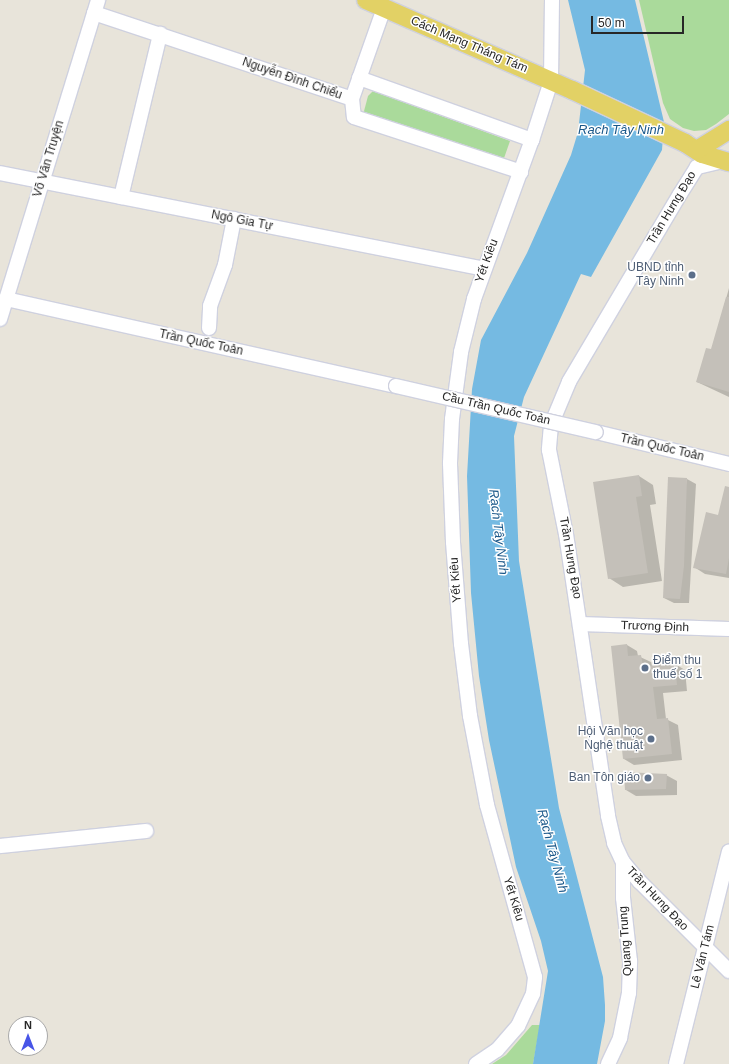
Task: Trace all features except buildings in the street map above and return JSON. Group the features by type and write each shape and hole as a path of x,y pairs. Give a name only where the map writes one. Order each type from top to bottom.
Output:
{"main road":[{"name":"Cách Mạng Tháng Tám","path":"366,0 572,90 693,152 704,148 717,153 725,160"},
{"name":"Trần Hưng Đạo","path":"693,152 729,130"}],"street":[{"name":"Yết Kiêu","path":"476,1064 497,1050 518,1026 533,994 535,977 531,954 509,889 487,805 470,716 461,644 453,542 450,463 453,409 461,352 483,269 521,172 551,81 552,0"},
{"name":"Nguyễn Đình Chiểu","path":"96,6 160,34 352,99 352,112 356,118 521,172"},
{"name":"Võ Văn Truyện","path":"0,319 96,6"},
{"path":"352,99 384,8"},
{"path":"121,197 160,34"},
{"path":"359,78 532,140"},
{"name":"Trần Hưng Đạo","path":"693,152 569,382 551,425 549,450 566,534 608,816 623,862 705,949 729,971"},
{"name":"Ngô Gia Tự","path":"0,173 483,269"},
{"path":"209,328 210,306 225,265 234,219"},
{"name":"Trần Quốc Toản","path":"6,299 396,386"},
{"name":"Cầu Trần Quốc Toản","path":"396,386 596,432"},
{"name":"Trần Quốc Toản","path":"596,432 729,464"},
{"name":"Trương Định","path":"580,624 729,629"},
{"path":"0,846 146,831"},
{"name":"Lê Văn Tám","path":"676,1064 729,851"},
{"name":"Quang Trung","path":"608,1064 620,1038 629,993 630,961 623,898 623,862"}],"green space":[{"path":"639,0 729,0 729,114 706,130 694,131 683,128 670,119 663,103"},
{"path":"373,91 510,141 503,161 363,115 368,96"},
{"path":"532,1025 540,1025 533,1064 492,1064 506,1055"}],"water":[{"name":"Rạch Tây Ninh","path":"568,0 635,0 664,122 662,150 591,277 581,274 524,397 514,436 519,561 559,808 603,977 605,1005 605,1021 597,1064 533,1064 548,971 541,941 516,867 489,740 479,676 471,593 467,476 472,389 481,340 527,253 571,155 578,132 585,70"}],"place":[{"name":"UBND tỉnh Tây Ninh","path":"692,275"},
{"name":"Điểm thu thuế số 1","path":"645,668"},
{"name":"Hội Văn học Nghệ thuật","path":"651,739"},
{"name":"Ban Tôn giáo","path":"648,778"}]}
